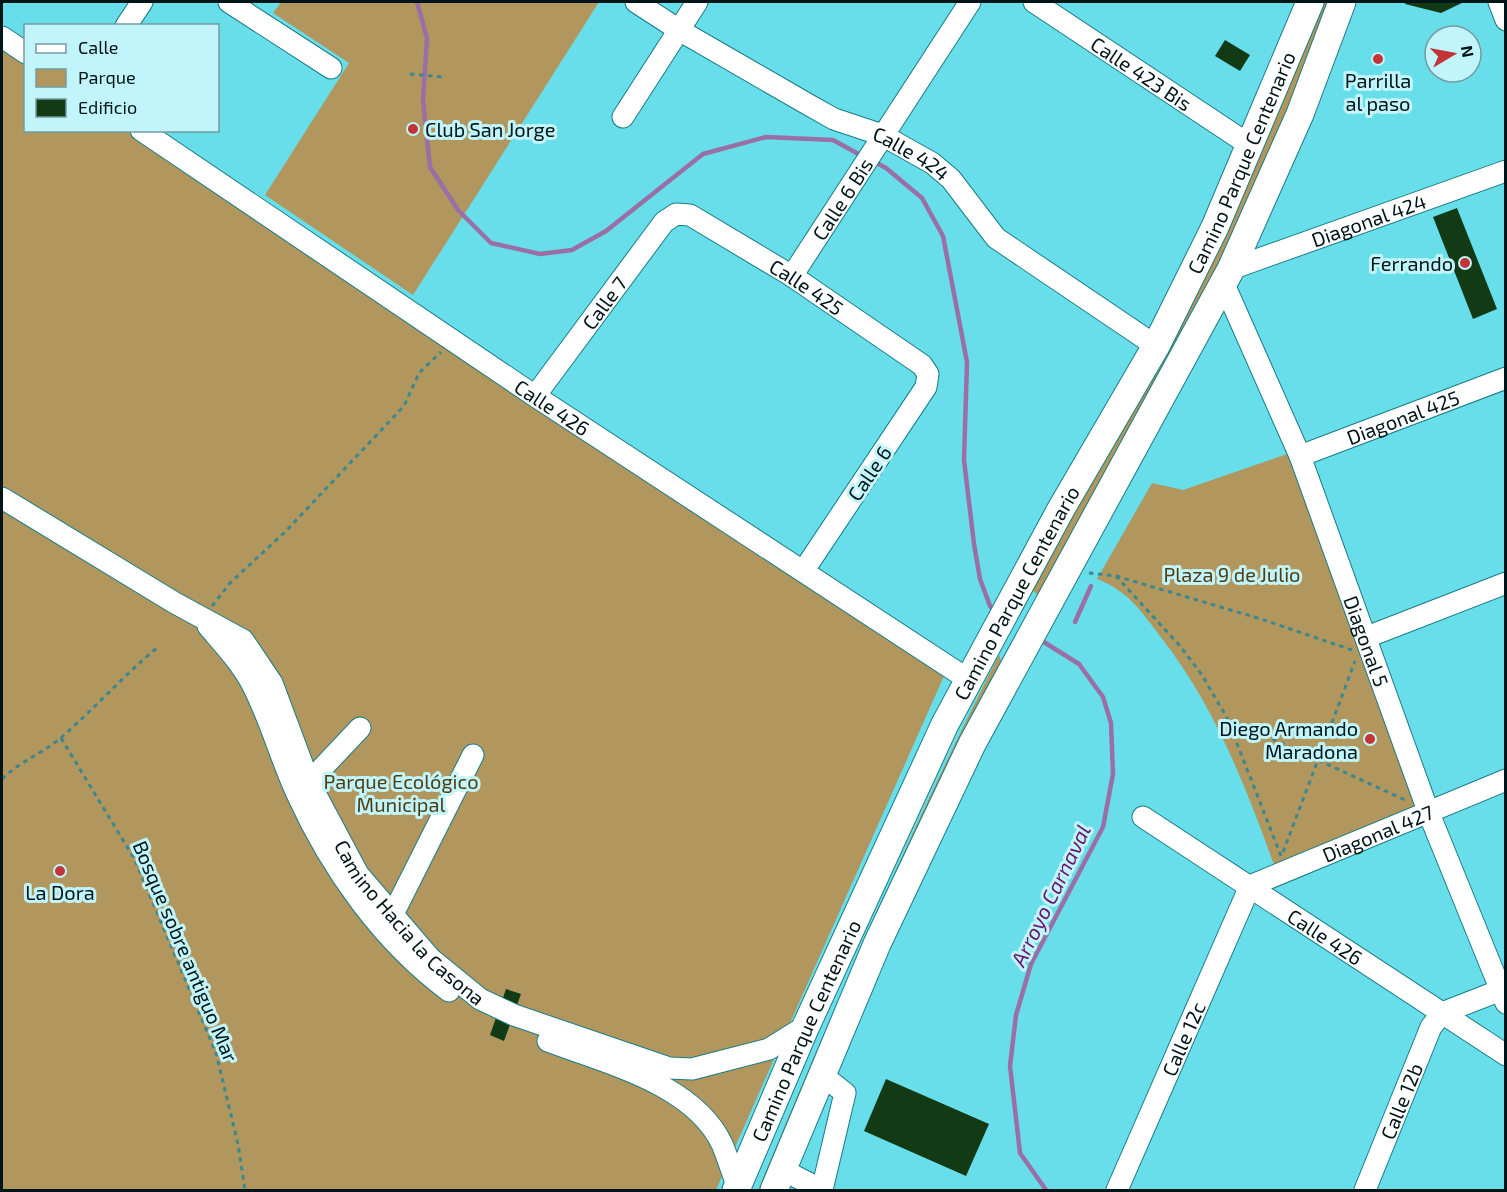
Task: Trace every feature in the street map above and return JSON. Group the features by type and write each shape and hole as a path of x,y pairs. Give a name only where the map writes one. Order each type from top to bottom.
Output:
{"main road":[{"name":"Camino Parque Centenario","path":"737,1189 806,1026 945,724 1026,574 1156,345 1215,227 1248,144 1310,2"},
{"name":"Camino Parque Centenario","path":"778,1180 887,923 972,744 1227,275 1300,114 1342,2"},
{"path":"1300,114 1358,2"}],"street":[{"path":"127,24 142,2"},
{"path":"229,2 331,68"},
{"name":"Calle 424","path":"636,2 679,30 834,119 932,163 951,179 996,238 1156,345"},
{"path":"623,117 697,2"},
{"name":"Calle 6 Bis","path":"792,276 970,2"},
{"name":"Calle 423 Bis","path":"1034,2 1248,144"},
{"path":"1499,2 1506,20"},
{"path":"2,37 24,52"},
{"name":"Calle 426","path":"144,132 535,396 804,570 975,669"},
{"name":"Diagonal 424","path":"1227,275 1506,171"},
{"name":"Calle 425","path":"676,214 690,215 792,276 922,365 928,375"},
{"name":"Calle 7","path":"535,396 664,222 676,214"},
{"name":"Diagonal 5","path":"1227,275 1300,456 1367,637 1421,808 1504,994"},
{"name":"Calle 6","path":"804,570 926,387 928,375"},
{"name":"Diagonal 425","path":"1300,456 1506,378"},
{"name":"Camino Hacia la Casona","path":"2,498 202,619 243,640 272,683 308,792 386,915 431,959 504,1018 661,1085 679,1096 696,1111 721,1142 737,1189"},
{"path":"1367,637 1506,583"},
{"path":"308,792 360,728"},
{"path":"386,915 473,755"},
{"name":"Diagonal 427","path":"1250,886 1287,861 1421,808 1506,780"},
{"name":"Calle 426","path":"1143,817 1506,1055"},
{"name":"Calle 12c","path":"1117,1191 1250,886"},
{"path":"1442,1013 1504,994"},
{"name":"Calle 12b","path":"1365,1191 1431,1027 1442,1013"},
{"name":"Camino Hacia la Casona","path":"504,1018 669,1068 692,1069 769,1049 806,1026"},
{"path":"778,1180 822,1190 845,1093 822,1075"}],"path":[{"path":"410,74 443,77"},
{"path":"202,619 231,582 285,532 404,406 419,373 437,357 451,339"},
{"path":"1116,576 1180,646 1202,675 1227,718 1287,861"},
{"path":"1061,579 1116,576 1261,619 1358,652 1318,760 1287,861"},
{"path":"2,779 14,767 61,738 127,672 158,647"},
{"path":"1227,718 1421,808"},
{"name":"Bosque sobre antiguo Mar","path":"61,738 135,860 216,1053 238,1144 245,1191"}],"green space":[{"name":"Club San Jorge","path":"281,2 599,2 413,295 265,195 349,63 273,13"},
{"path":"1323,2 1332,2 1229,255 1038,595 1032,590"},
{"name":"Parque Ecológico Municipal","path":"2,46 24,61 24,132 128,132 944,676 716,1190 2,1190"},
{"name":"Plaza 9 de Julio","path":"1287,454 1422,806 1274,865 1239,775 1197,690 1140,610 1117,589 1097,579 1152,483 1183,490"},
{"path":"999,655 1001,661 832,1032 765,1190 758,1190 873,920 934,787"}],"building":[{"path":"1406,2 1464,2 1441,13 1405,4"},
{"path":"1225,40 1250,55 1240,71 1215,56"},
{"name":"Ferrando","path":"1457,208 1497,309 1473,319 1433,217"},
{"path":"506,989 521,994 504,1041 490,1035"},
{"path":"886,1079 989,1124 966,1176 864,1131"}],"waterway":[{"name":"Arroyo Carnaval","path":"417,2 427,38 423,101 430,167 458,210 491,243 540,254 572,250 606,231 703,154 766,137 833,140 864,157"},
{"name":"Arroyo Carnaval","path":"875,162 886,168 922,198 943,236 967,362 964,460 974,544 980,579 990,606 996,612"},
{"path":"1075,622 1091,586"},
{"name":"Arroyo Carnaval","path":"1039,639 1079,664 1103,697 1111,723 1113,774 1103,827 1031,964 1016,1015 1010,1066 1020,1153 1046,1190"}],"place":[{"name":"Parrilla al paso","path":"1378,59"},
{"name":"Club San Jorge","path":"413,129"},
{"name":"Ferrando","path":"1465,263"},
{"name":"Diego Armando Maradona","path":"1370,739"},
{"name":"La Dora","path":"60,871"}]}
